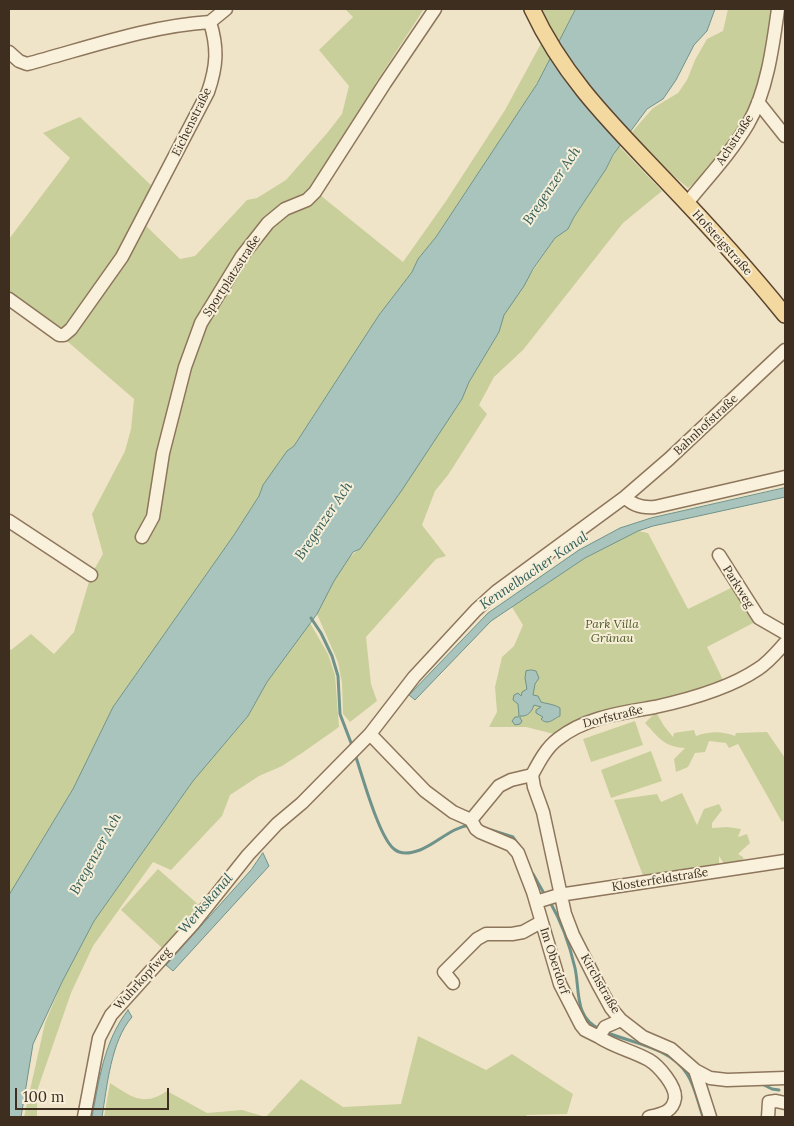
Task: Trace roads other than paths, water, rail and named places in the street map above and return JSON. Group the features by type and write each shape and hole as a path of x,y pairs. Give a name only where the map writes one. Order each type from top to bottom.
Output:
{"main road":[{"name":"Hofsteigstraße","path":"532,9 569,73 589,99 783,306"}],"street":[{"path":"9,52 19,61 27,64 170,27 210,22 226,9"},
{"name":"Sportplatzstraße","path":"142,537 153,517 163,453 185,367 201,324 242,256 268,223 285,209 306,200 315,192 382,87 435,9"},
{"name":"Achstraße","path":"687,203 729,153 749,123 764,84 778,9"},
{"name":"Eichenstraße","path":"9,299 59,335 64,335 77,320 122,257 208,92 215,74 216,56 215,38 210,22"},
{"path":"776,24 785,35"},
{"path":"758,102 785,136"},
{"name":"Bahnhofstraße","path":"370,734 414,677 476,610 497,591 626,497 670,459 785,350"},
{"path":"626,497 639,506 646,508 655,507 785,477"},
{"path":"9,521 91,575"},
{"name":"Parkweg","path":"719,555 752,610 759,618 785,633"},
{"name":"Dorfstraße","path":"532,776 545,752 557,740 577,726 612,715 660,706 720,687 759,669 785,643"},
{"name":"Wuhrkopfweg","path":"84,1117 99,1038 111,1015 193,924 248,855 277,824 302,803 370,734"},
{"name":"Im Oberdorf","path":"370,734 425,791 453,812 511,845 518,853 538,901 541,922 560,984 567,1001 581,1025 586,1030 602,1032 651,1061 670,1082 675,1093 674,1104 665,1113 649,1117"},
{"path":"473,824 499,786 511,780 532,776"},
{"name":"Kirchstraße","path":"532,776 554,859 557,896 573,935 611,1008 621,1020 643,1036 671,1049 695,1070 710,1078 727,1080 785,1078"},
{"name":"Klosterfeldstraße","path":"538,901 557,896 785,861"},
{"path":"453,983 444,972 477,939 486,934 523,932 541,922"},
{"path":"602,1032 621,1020"},
{"path":"695,1070 710,1117"},
{"path":"768,1117 769,1102 776,1100 785,1103"}],"water":[{"name":"Bregenzer Ach","path":"576,9 715,9 707,31 694,45 676,80 663,99 647,109 613,155 568,229 555,238 533,269 504,315 499,332 469,382 462,399 402,490 360,549 353,552 334,581 317,614 267,682 248,716 193,781 94,921 62,982 33,1044 21,1117 9,1117 9,895 73,789 113,707 234,535 259,496 263,485 287,451 294,446 379,315 412,272 418,259 436,237 537,84"},
{"path":"785,488 785,497 653,526 638,531 585,558 491,621 415,700 409,695 488,613 579,550 620,528 651,518"},
{"path":"526,671 536,671 539,678 535,684 533,695 538,696 541,702 560,708 560,716 546,722 541,719 543,717 536,713 536,710 541,707 534,705 529,713 525,716 520,716 522,721 520,724 515,725 512,721 519,715 518,704 513,700 514,695 518,693 521,696 522,692 527,689"},
{"path":"263,853 269,866 173,971 166,965 251,870"},
{"path":"128,1010 132,1017 119,1038 111,1064 102,1117 92,1117 100,1075 108,1048 113,1035"}],"waterway":[{"path":"311,618 332,656 338,676 340,714 353,748"},
{"path":"355,754 377,819 388,842 397,851 407,853 420,850 457,829 471,825"},
{"path":"491,830 513,837 522,850"},
{"path":"533,874 546,897"},
{"path":"550,902 571,951 582,1011 586,1018 600,1029"},
{"path":"605,1032 650,1047 680,1065 692,1084 703,1117"},
{"path":"762,1084 779,1090"}],"water label":[{"name":"Kennelbacher Kanal","path":"534,571"},
{"name":"Werkskanal","path":"206,904"}],"park label":[{"name":"Park Villa Grünau","path":"612,632"}]}
